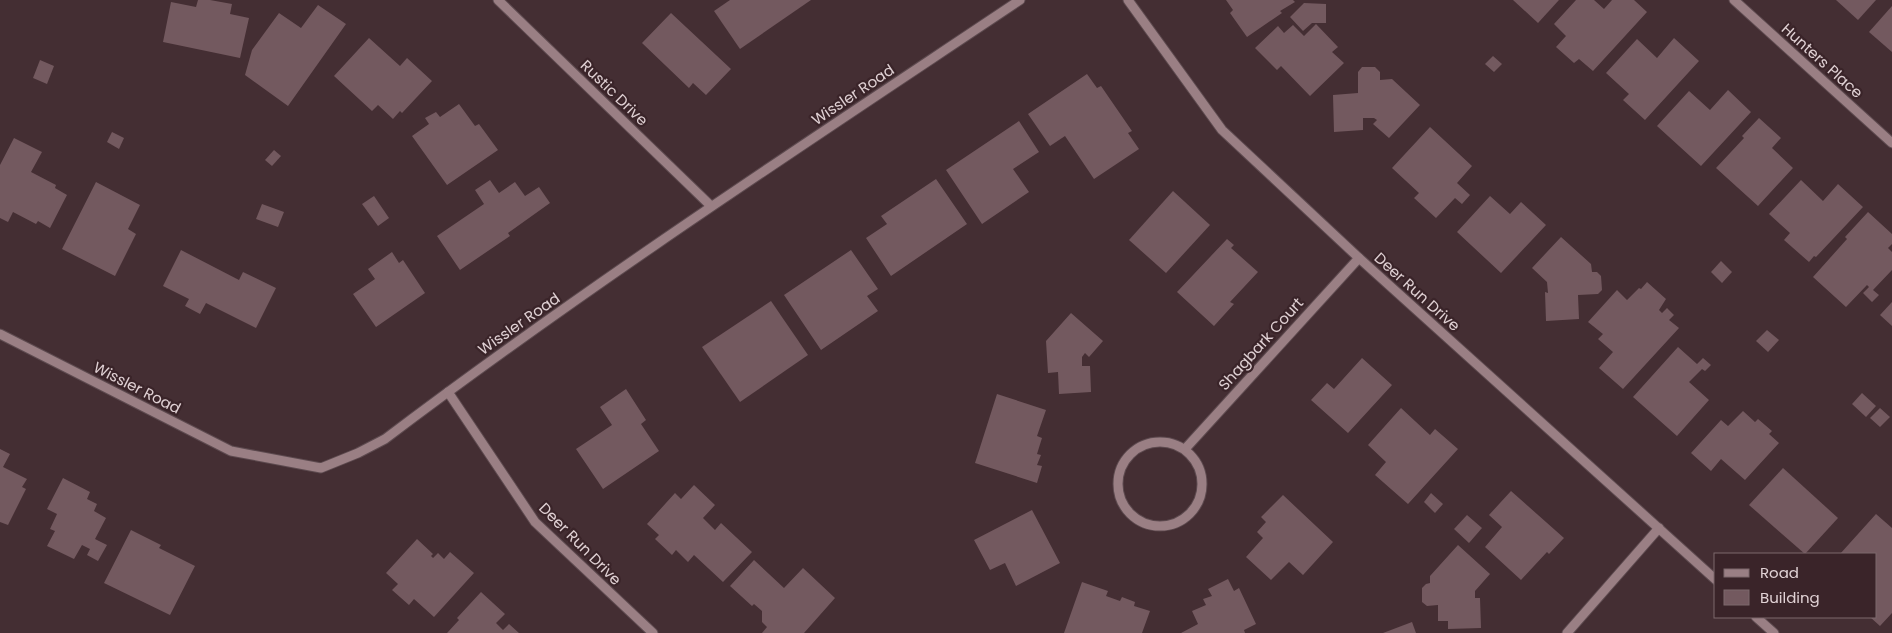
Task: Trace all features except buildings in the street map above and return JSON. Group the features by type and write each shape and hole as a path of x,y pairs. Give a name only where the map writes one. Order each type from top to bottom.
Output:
{"street":[{"name":"Rustic Drive","path":"498,0 711,206"},
{"name":"Wissler Road","path":"0,334 231,451 321,468 358,453 385,439 448,392 711,206 1020,0"},
{"name":"Deer Run Drive","path":"1128,0 1222,130 1358,258 1714,578"},
{"name":"Hunters Place","path":"1734,0 1892,143"},
{"name":"Shagbark Court","path":"1185,449 1358,258"},
{"name":"Deer Run Drive","path":"448,392 534,522 653,633"},
{"path":"1156,441 1171,443 1185,449 1195,458 1202,471 1203,486 1200,501 1192,513 1179,522 1165,526 1151,526 1138,520 1122,505 1118,490 1118,476 1125,460 1135,449 1156,441"},
{"path":"1567,633 1659,528"},
{"path":"1757,618 1774,633"}]}
